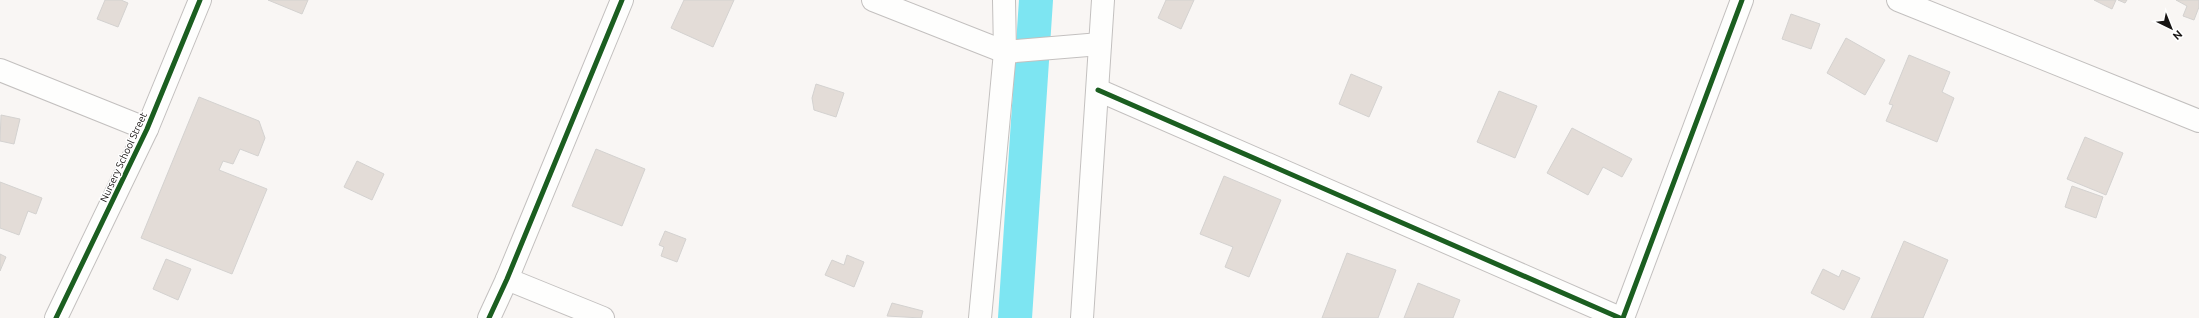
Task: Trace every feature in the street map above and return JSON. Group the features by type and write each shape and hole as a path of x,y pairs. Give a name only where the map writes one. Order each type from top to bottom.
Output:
{"street":[{"name":"Nursery School Street","path":"56,318 147,129 200,0"},
{"path":"489,318 507,279 622,0"},
{"path":"873,0 1005,52 1100,44"},
{"path":"980,318 1005,52 1004,0"},
{"path":"1082,318 1103,0"},
{"path":"1623,318 1742,0"},
{"path":"1898,0 2199,121"},
{"path":"0,70 147,129"},
{"path":"1098,90 1620,318"},
{"path":"507,279 603,318"}],"building":[{"path":"105,0 121,0 128,3 118,27 97,19"},
{"path":"268,0 308,0 302,14"},
{"path":"684,0 734,0 713,47 671,28"},
{"path":"1166,0 1194,0 1181,29 1158,18"},
{"path":"2094,0 2116,0 2112,9"},
{"path":"2118,0 2127,0 2125,3"},
{"path":"2176,0 2199,0 2199,7 2194,20 2183,16 2187,6"},
{"path":"1791,14 1820,24 1811,49 1782,39"},
{"path":"1846,38 1885,60 1865,95 1827,73"},
{"path":"1909,55 1950,72 1942,92 1954,98 1937,142 1886,121 1893,105 1889,104"},
{"path":"1351,74 1382,87 1369,117 1339,104"},
{"path":"816,84 844,93 836,117 814,110 812,98"},
{"path":"1499,91 1537,106 1515,158 1477,142"},
{"path":"199,97 259,121 265,138 258,156 240,149 233,164 223,161 219,170 267,189 232,274 141,238"},
{"path":"1,115 20,119 14,144 0,141"},
{"path":"1572,128 1632,159 1622,177 1603,167 1588,195 1547,173"},
{"path":"2085,137 2123,153 2106,195 2067,179"},
{"path":"596,149 645,169 622,226 572,206"},
{"path":"357,161 384,174 372,200 344,187"},
{"path":"1224,176 1281,200 1249,277 1225,267 1233,247 1200,234"},
{"path":"0,182 42,198 36,214 28,211 19,235 0,228"},
{"path":"2072,186 2103,197 2096,218 2065,207"},
{"path":"665,231 686,239 677,262 661,256 664,247 659,245"},
{"path":"1904,241 1948,260 1923,318 1871,318"},
{"path":"1347,253 1396,270 1378,318 1322,318"},
{"path":"0,254 6,257 0,271"},
{"path":"847,255 864,262 854,287 825,275 832,260 844,265"},
{"path":"166,259 191,269 178,300 153,289"},
{"path":"1823,269 1839,277 1842,270 1860,278 1844,310 1811,293"},
{"path":"1418,283 1460,300 1453,318 1404,318"},
{"path":"892,303 923,311 921,318 887,316"}],"waterway":[{"path":"1015,318 1036,0"}],"cycle path":[{"path":"56,318 147,129 200,0"},
{"path":"489,318 507,279 622,0"},
{"path":"1623,318 1742,0"},
{"path":"1098,90 1620,318"}]}
